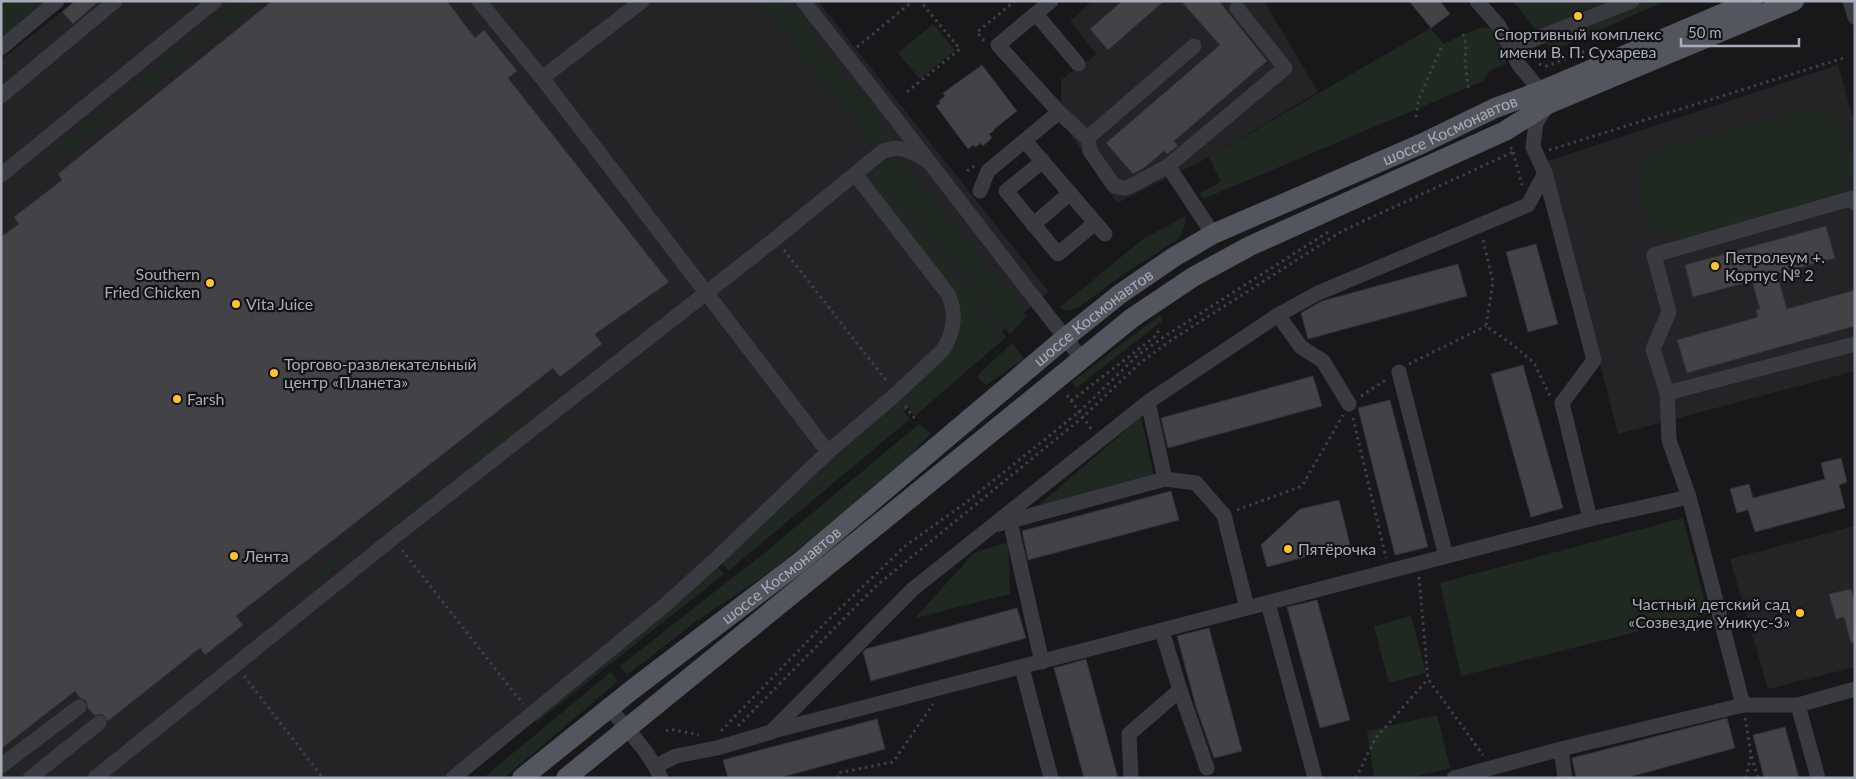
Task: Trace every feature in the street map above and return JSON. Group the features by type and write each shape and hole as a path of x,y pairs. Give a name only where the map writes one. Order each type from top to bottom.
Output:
{"main road":[{"name":"шоссе Космонавтов","path":"566,778 1132,318 1193,276 1250,246 1322,212 1505,132 1544,97 1752,1"},
{"name":"шоссе Космонавтов","path":"522,778 800,562 1065,338 1127,289 1174,256 1213,234 1394,156 1495,108 1544,97 1794,1"}],"street":[{"path":"1,48 57,1"},
{"path":"1,96 116,1"},
{"path":"1,175 203,6 215,1"},
{"path":"479,1 542,78 828,452"},
{"path":"542,78 642,1"},
{"path":"803,1 1082,359"},
{"path":"1051,1 998,45 1059,112 1088,140 1090,151 1111,183 1120,188 1138,184 1168,166 1285,68 1237,8"},
{"path":"1477,1 1499,26 1512,48 1519,65 1544,97"},
{"path":"1512,48 1632,1"},
{"path":"1850,1 1855,16"},
{"path":"1036,14 1078,64"},
{"path":"1088,140 1091,135 1194,46"},
{"name":"шоссе Космонавтов","path":"1544,97 1536,123 1533,148 1545,173 1594,360 1562,403"},
{"path":"980,191 988,171 1059,112"},
{"path":"1025,141 1043,161 1100,229 1058,254 1006,191 1043,161"},
{"path":"95,778 393,538 775,239 882,152 890,149 906,149 926,160"},
{"path":"1168,166 1213,234"},
{"path":"771,732 913,589 1148,402 1278,315 1318,293 1528,205 1545,173"},
{"path":"453,778 664,605 716,559 828,452 896,394 947,344 953,320 951,300 944,288 855,174"},
{"path":"1034,224 1070,193"},
{"path":"1743,705 1689,497 1669,440 1667,393 1653,349 1669,312 1654,255 1853,198 1855,203"},
{"path":"1278,315 1301,347 1323,361 1349,404"},
{"path":"1667,393 1855,344"},
{"path":"1399,372 1446,556"},
{"path":"1148,402 1165,479"},
{"path":"1562,403 1590,519"},
{"path":"992,526 1165,479 1196,483 1224,514 1248,608"},
{"path":"610,708 659,775 676,756 717,748 771,732 1590,519 1689,497"},
{"path":"1010,521 1042,662"},
{"path":"1268,603 1315,778"},
{"path":"1162,631 1207,768"},
{"path":"1022,668 1051,778"},
{"path":"1131,778 1129,734 1180,690"},
{"path":"1454,778 1561,749 1743,705 1798,705 1855,690"},
{"path":"1798,705 1818,778"},
{"path":"1,766 79,707"},
{"path":"30,778 99,723"},
{"path":"1561,749 1565,778"},
{"path":"18,778 42,760"}],"path":[{"path":"847,56 913,1"},
{"path":"907,92 960,49 920,1"},
{"path":"990,48 977,32 1015,1"},
{"path":"1463,34 1466,45 1465,62 1470,91"},
{"path":"1416,117 1419,98 1443,44"},
{"path":"1536,154 1846,57"},
{"path":"1501,150 1510,146"},
{"path":"1513,152 1528,205"},
{"path":"966,171 981,160"},
{"path":"715,734 721,732 826,622 905,546 964,504 1079,412 1138,356 1158,341 1317,238 1334,229"},
{"path":"1482,235 1493,282 1486,326"},
{"path":"775,239 916,420"},
{"path":"1486,326 1534,363 1551,398 1562,403"},
{"path":"1224,514 1302,486 1349,404 1410,363 1486,326"},
{"path":"1071,401 1157,335 1159,328"},
{"path":"1067,395 1100,440"},
{"path":"1349,404 1389,572"},
{"path":"393,538 531,714"},
{"path":"1418,564 1428,679 1492,768"},
{"path":"235,664 323,778"},
{"path":"1356,778 1375,739 1428,679"},
{"path":"837,778 838,773 893,762 945,688"},
{"path":"1743,705 1751,754 1758,778"},
{"path":"666,731 670,729 708,737"},
{"path":"1746,778 1751,754"}],"shaded area":[{"path":"1,1 46,1 1,44"},
{"path":"75,1 818,1 1049,292 463,778 1,778 1,60"},
{"path":"247,1 257,2 43,173 50,155 237,5"},
{"path":"758,1 784,1 896,140 884,146 871,142"},
{"path":"1092,1 1264,1 1318,92 1209,157 1117,203 1061,121 1061,80 1096,54 1070,21"},
{"name":"Спортивный комплекс имени В. П. Сухарева","path":"1513,1 1665,1 1553,51"},
{"path":"933,24 955,50 920,79 898,53"},
{"path":"1484,27 1494,29 1506,64 1492,69 1483,81 1203,199 1200,193 1221,182 1209,157 1431,28 1443,44"},
{"name":"Петролеум +. Корпус № 2","path":"1838,65 1855,125 1855,371 1618,434 1548,161"},
{"path":"1809,109 1835,116 1851,151 1851,177 1833,199 1684,239 1653,231 1638,203 1638,172 1660,149"},
{"path":"896,158 901,160 1017,300 1026,317 1010,334 915,215 872,173 889,160"},
{"path":"867,176 903,209 1006,337 915,416 903,400 934,372 954,348 958,339 961,318 958,297 865,177"},
{"path":"1186,216 1184,229 1177,240 1125,273 1079,307 1069,311 1059,308 1143,239"},
{"path":"1160,315 1162,321 1076,388 1072,382"},
{"path":"1012,343 1024,359 986,385 977,377"},
{"path":"898,405 910,419 728,571 722,563"},
{"path":"1141,417 1154,477 1038,506"},
{"path":"518,421 517,431 479,461 468,459"},
{"path":"919,424 931,433 894,473 768,573 694,623 627,675 620,666 768,550"},
{"path":"416,495 426,497 377,534 378,524"},
{"path":"1683,518 1708,614 1461,676 1440,583"},
{"name":"Частный детский сад «Созвездие Уникус-3»","path":"1855,526 1855,667 1768,689 1730,559"},
{"path":"1008,542 1010,594 915,618 974,553"},
{"path":"349,548 345,560 309,588 298,587"},
{"path":"718,567 724,574 537,722 535,716"},
{"path":"1411,616 1426,673 1389,683 1374,626"},
{"path":"611,672 618,681 504,778 483,778"},
{"path":"1437,715 1450,768 1409,778 1374,778 1367,731"}],"building":[{"path":"75,1 99,1 73,24 62,12"},
{"name":"Торгово-развлекательный центр «Планета»","path":"272,1 447,1 475,38 484,30 517,71 508,78 669,282 595,334 602,344 560,377 553,368 236,616 243,625 205,655 200,648 108,721 102,714 94,715 88,708 86,701 80,698 75,691 1,749 1,237 19,224 14,217 62,180 58,174"},
{"path":"1122,1 1164,1 1108,50 1090,29"},
{"path":"1181,1 1219,1 1267,61 1174,141 1178,146 1167,154 1164,151 1144,168 1133,174 1106,143 1220,45"},
{"path":"1409,1 1440,1 1450,14 1431,28"},
{"path":"982,65 1017,111 989,134 992,138 983,146 981,143 975,147 973,145 968,149 936,106 945,96 943,93"},
{"path":"1826,226 1835,258 1777,274 1787,309 1855,290 1855,326 1687,373 1677,340 1758,317 1756,310 1760,309 1752,281 1693,297 1685,265"},
{"path":"1536,244 1558,324 1528,332 1506,252"},
{"path":"1458,264 1467,296 1308,339 1301,313 1322,301"},
{"path":"1523,365 1563,508 1531,517 1491,374"},
{"path":"1313,376 1322,406 1168,448 1161,418"},
{"path":"1390,400 1428,547 1395,555 1358,408"},
{"path":"1841,458 1847,482 1839,485 1845,508 1755,532 1748,510 1737,513 1730,489 1749,484 1753,498 1825,479 1821,463"},
{"path":"1171,491 1179,520 1028,560 1022,531"},
{"path":"1339,500 1350,545 1267,567 1261,545 1300,509"},
{"path":"1851,589 1855,602 1855,642 1851,643 1844,617 1836,619 1829,594"},
{"path":"1317,600 1350,720 1320,728 1287,607"},
{"path":"1017,608 1026,638 871,681 863,652 866,649"},
{"path":"1209,628 1242,751 1214,758 1196,707 1177,636"},
{"path":"1086,659 1118,778 1084,778 1054,668"},
{"path":"1727,718 1735,748 1626,778 1576,778 1572,758"},
{"path":"877,719 885,749 779,778 728,778 723,760"},
{"path":"1785,727 1799,778 1764,778 1753,735"}],"place":[{"name":"Спортивный комплекс имени В. П. Сухарева","path":"1578,16"},
{"name":"Петролеум +. Корпус № 2","path":"1715,266"},
{"name":"Southern Fried Chicken","path":"210,283"},
{"name":"Vita Juice","path":"236,304"},
{"name":"Торгово-развлекательный центр «Планета»","path":"274,373"},
{"name":"Farsh","path":"177,399"},
{"name":"Пятёрочка","path":"1288,549"},
{"name":"Лента","path":"234,556"},
{"name":"Частный детский сад «Созвездие Уникус-3»","path":"1800,613"}]}
